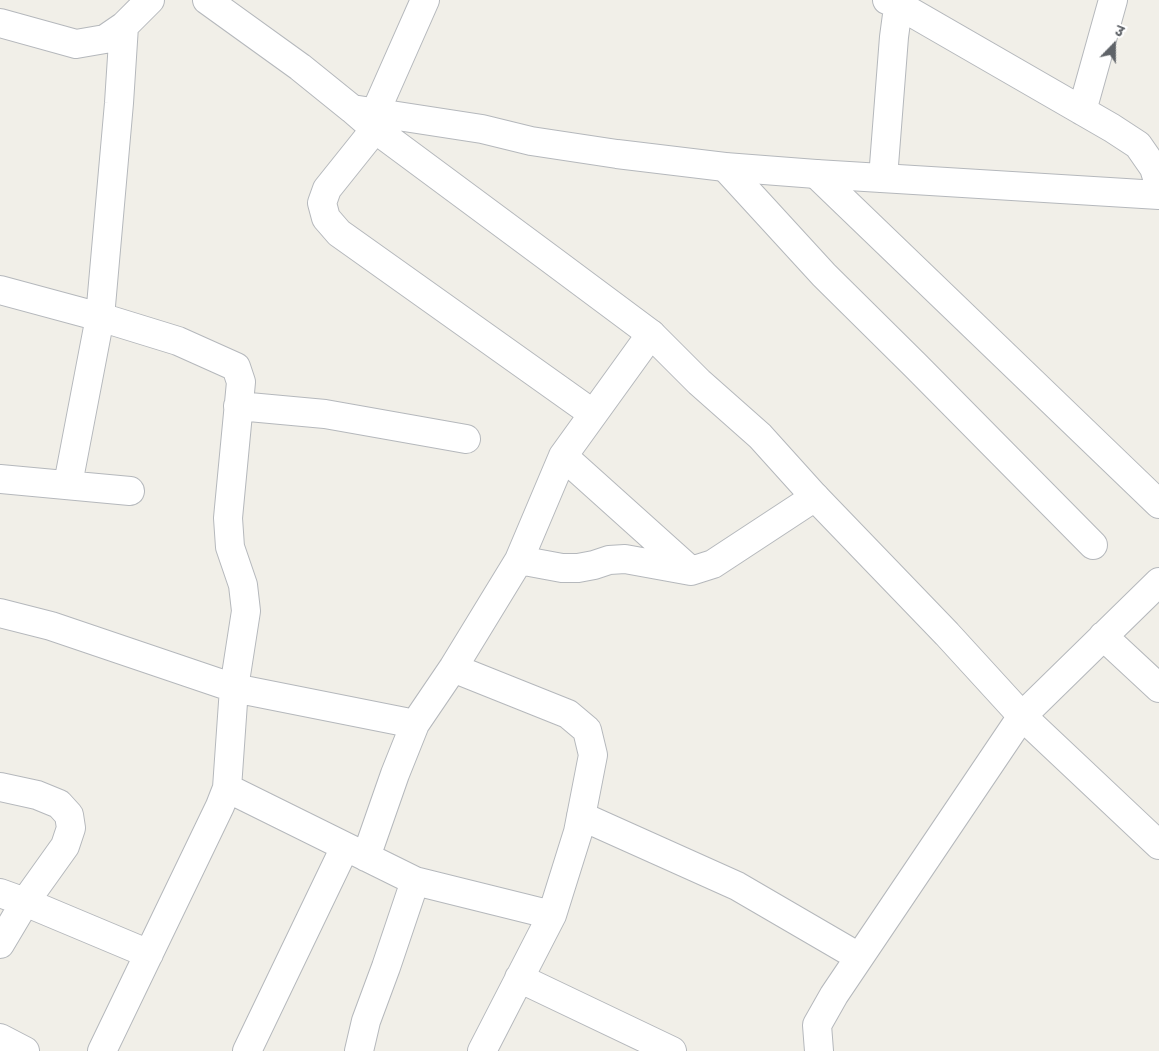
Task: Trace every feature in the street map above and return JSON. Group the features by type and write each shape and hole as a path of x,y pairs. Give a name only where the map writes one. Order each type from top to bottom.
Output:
{"street":[{"path":"0,24 76,44 105,39 124,26 150,0"},
{"path":"206,0 367,117 549,258 651,334 699,382 760,436 815,497 947,634 1022,716 1159,845"},
{"path":"425,0 367,117 327,189 322,204 326,218 339,233 592,414"},
{"path":"1082,111 1112,0"},
{"path":"883,178 894,1 1138,145 1154,168 1159,184"},
{"path":"68,484 100,317 124,26"},
{"path":"367,117 482,129 541,143 725,167 1159,195"},
{"path":"725,167 824,275 1093,545"},
{"path":"816,174 1159,504"},
{"path":"0,290 100,317 178,341 236,367 241,382 228,518 230,547 243,585 246,611 234,688 228,788 102,1051"},
{"path":"247,1051 356,852 395,774 415,724 453,668 519,560 563,456 651,334"},
{"path":"238,406 325,414 466,439"},
{"path":"563,456 691,571"},
{"path":"0,479 130,491"},
{"path":"519,560 562,568 578,568 609,560 625,560 691,571 713,564 815,497"},
{"path":"820,1051 817,1025 834,995 1022,716 1159,582"},
{"path":"0,613 51,626 234,688 415,724"},
{"path":"1103,636 1159,688"},
{"path":"453,668 568,714 587,730 593,754 578,832 552,915 482,1051"},
{"path":"0,787 37,795 59,804 69,815 71,828 65,846 25,902 0,944"},
{"path":"228,788 415,882 552,915"},
{"path":"581,816 737,886 859,957"},
{"path":"359,1051 366,1021 415,882"},
{"path":"0,893 149,954"},
{"path":"519,978 672,1051"},
{"path":"0,1038 25,1051"}]}
